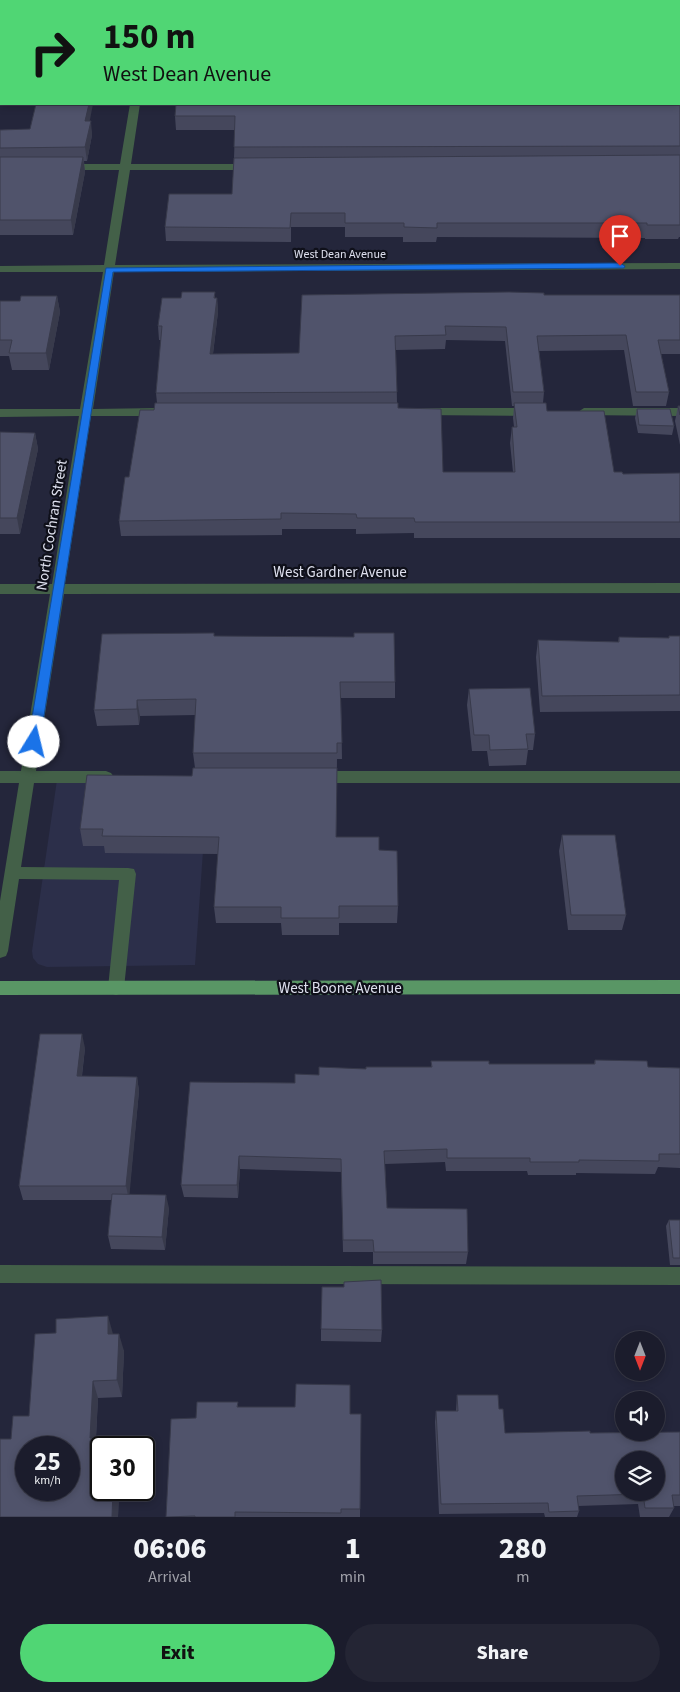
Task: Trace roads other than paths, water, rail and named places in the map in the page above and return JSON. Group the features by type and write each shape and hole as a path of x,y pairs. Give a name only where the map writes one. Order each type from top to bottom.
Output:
{"main road":[{"name":"West Boone Avenue","path":"0,988 680,987"}],"street":[{"name":"North Cochran Street","path":"0,951 5,894 12,873 28,777 135,105"},
{"path":"50,168 266,167"},
{"name":"West Dean Avenue","path":"0,269 680,266"},
{"path":"0,413 173,412"},
{"path":"412,412 551,412"},
{"path":"571,412 680,412"},
{"name":"West Gardner Avenue","path":"0,589 680,588"},
{"path":"0,777 124,777"},
{"path":"303,777 680,777"},
{"path":"12,873 128,874 116,988"},
{"path":"0,1274 680,1276"}]}
